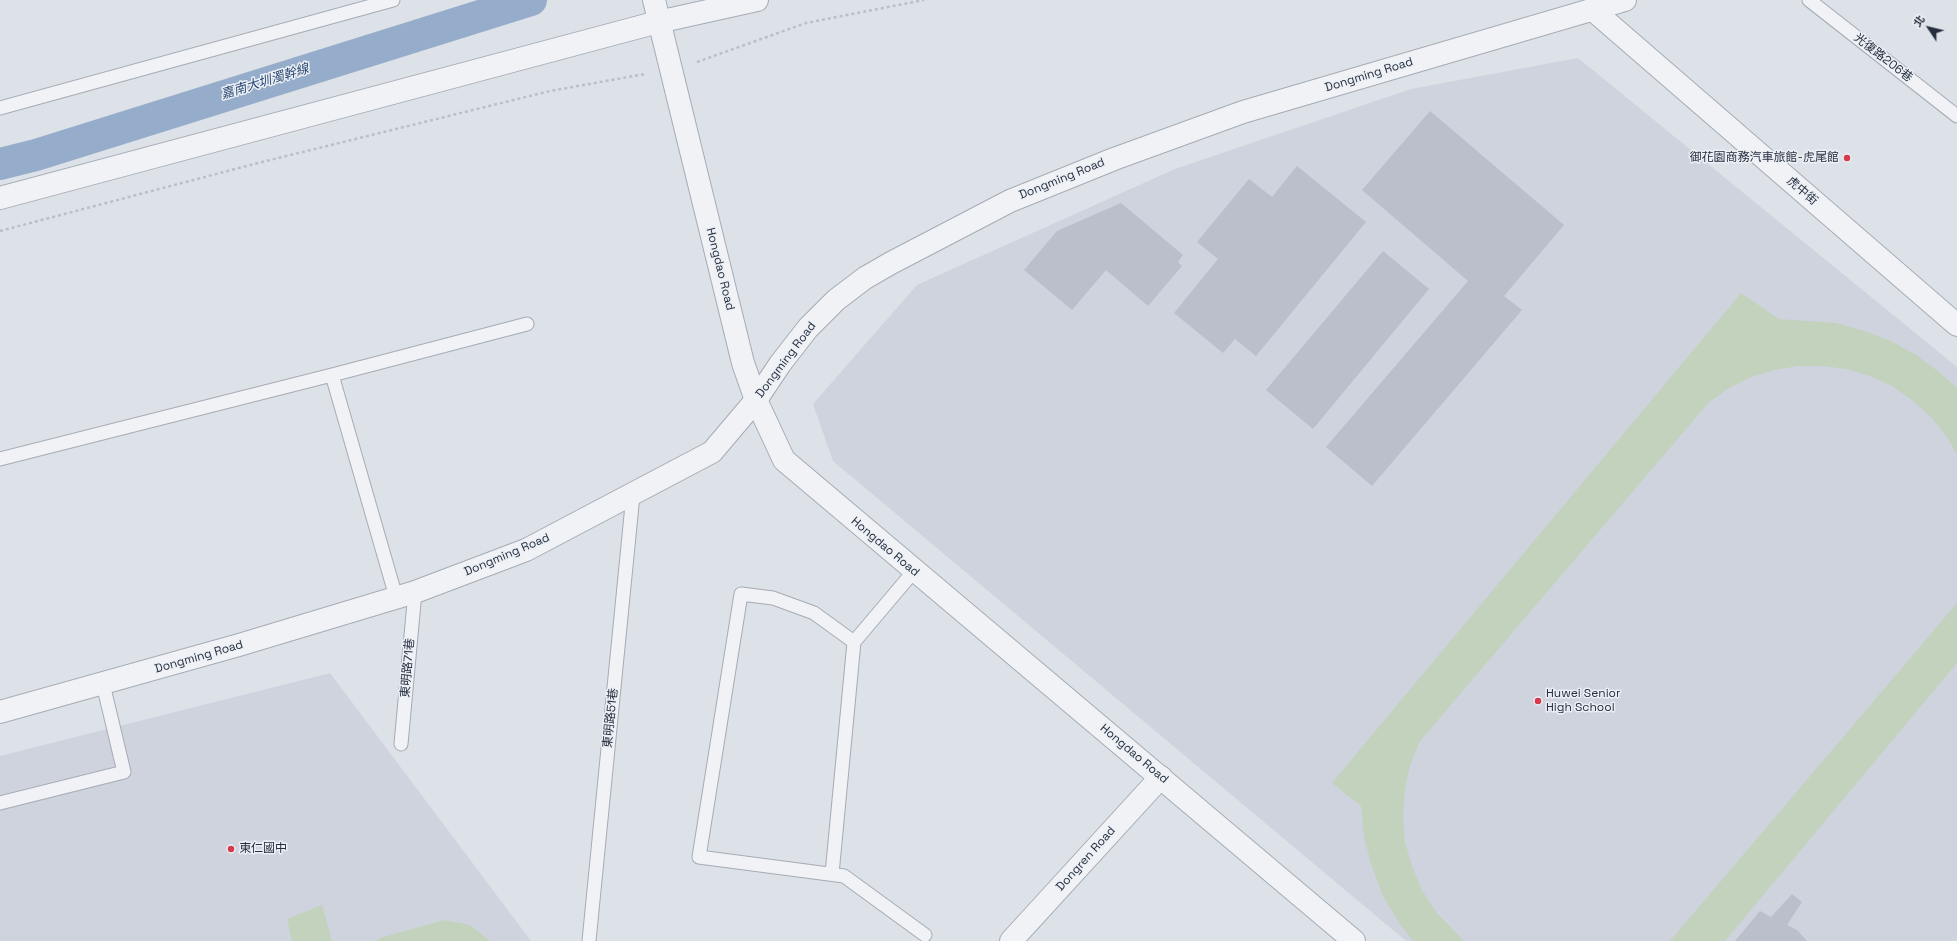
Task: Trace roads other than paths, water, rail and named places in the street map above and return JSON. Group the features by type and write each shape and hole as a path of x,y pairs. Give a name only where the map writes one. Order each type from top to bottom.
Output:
{"street":[{"name":"Hongdao Road","path":"654,0 658,22 671,69 743,363 756,400 784,460 914,571 1161,777 1343,938"},
{"path":"0,198 658,22 757,0"},
{"name":"Dongming Road","path":"1,708 103,684 239,645 405,594 526,550 633,495 712,452 756,400 780,364 808,328 836,300 865,278 890,263 1010,201 1114,159 1243,112 1625,0"},
{"name":"虎中街","path":"1593,10 1957,325"},
{"name":"Dongren Road","path":"1011,941 1161,777"}],"lane":[{"path":"0,108 393,0"},
{"name":"光復路206巷","path":"1809,0 1957,116"},
{"path":"0,460 527,324"},
{"path":"332,375 405,594"},
{"name":"東明路51巷","path":"589,941 633,495"},
{"path":"832,874 854,642 914,571"},
{"name":"東明路71巷","path":"401,744 405,594"},
{"path":"854,642 814,613 773,598 741,594 699,857 844,876 925,935"},
{"path":"0,803 124,772 103,684"}],"waterway":[{"name":"嘉南大圳濁幹線","path":"0,164 36,155 531,0"}],"place":[{"name":"御花園商務汽車旅館-虎尾館","path":"1847,158"},
{"name":"Huwei Senior High School","path":"1538,701"},
{"name":"東仁國中","path":"231,849"}]}
